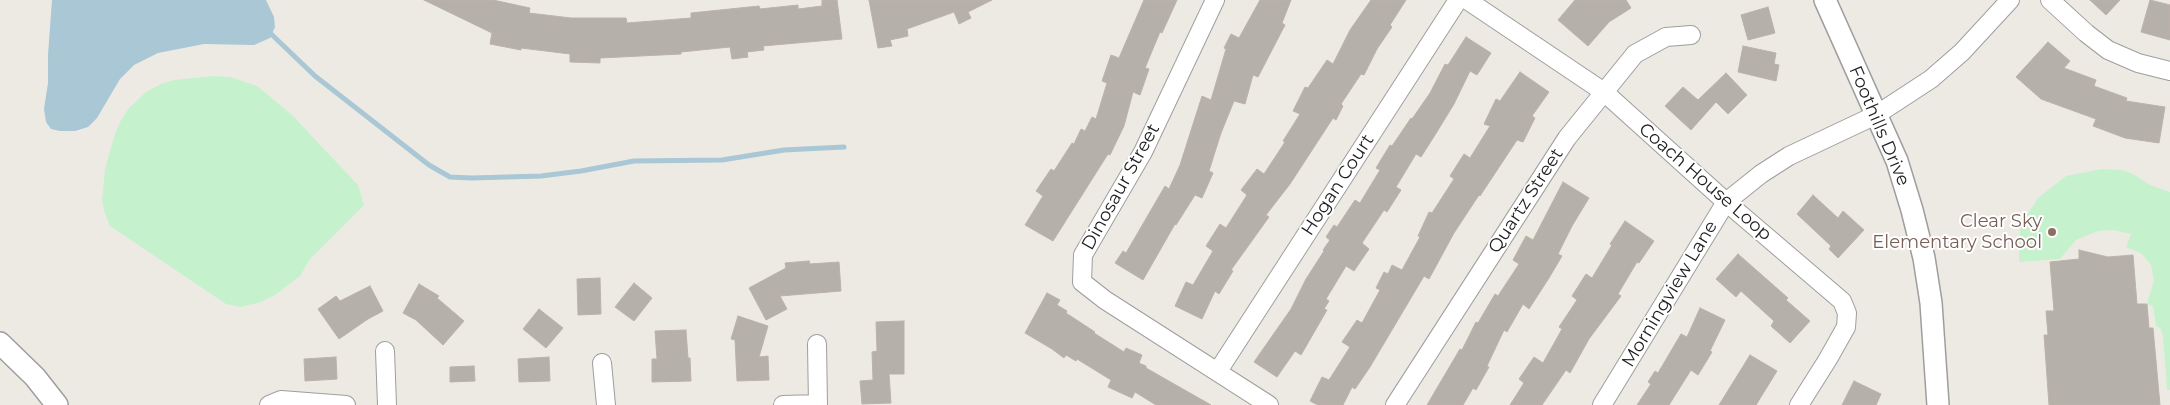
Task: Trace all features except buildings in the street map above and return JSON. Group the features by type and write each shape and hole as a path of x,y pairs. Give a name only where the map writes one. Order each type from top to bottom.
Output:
{"street":[{"name":"Dinosaur Street","path":"1215,0 1143,152 1083,255 1082,282 1105,300 1269,405"},
{"name":"Hogan Court","path":"1218,371 1458,0"},
{"name":"Coach House Loop","path":"1467,0 1604,92 1726,202 1842,301 1847,313 1846,327 1799,405"},
{"name":"Foothills Drive","path":"1825,0 1897,161 1924,258 1936,353 1938,405"},
{"name":"Morningview Lane","path":"1602,405 1726,202 1761,174 1789,156 1876,115 1946,68 2010,0"},
{"path":"2050,0 2108,50 2138,63 2170,71"},
{"name":"Quartz Street","path":"1395,405 1567,138 1635,54 1666,37 1691,35"},
{"path":"0,343 36,377 57,405"},
{"path":"783,405 818,404 817,344"},
{"path":"385,351 387,405"},
{"path":"602,363 606,405"},
{"path":"269,405 281,400 346,405"}],"green space":[{"path":"214,76 230,77 257,86 292,115 358,185 364,205 310,259 300,276 275,295 261,302 241,307 226,304 110,226 102,200 105,169 115,134 129,108 146,92 161,84 174,80"},
{"path":"2101,169 2122,170 2133,174 2150,185 2170,192 2170,390 2167,390 2163,336 2161,329 2156,326 2153,306 2147,304 2154,280 2151,265 2142,254 2126,247 2131,234 2113,230 2098,231 2076,240 2060,259 2019,262 2020,230 2025,218 2038,198 2066,176"}],"water":[{"path":"52,0 266,0 274,17 275,27 270,38 254,45 204,44 158,53 134,65 120,79 97,118 88,127 75,131 60,131 51,129 46,122 44,109 48,83"}],"waterway":[{"path":"268,31 315,76 429,165 450,177 541,176 634,161 722,160 784,150 844,147"}],"place":[{"name":"Clear Sky Elementary School","path":"2052,232"}]}
